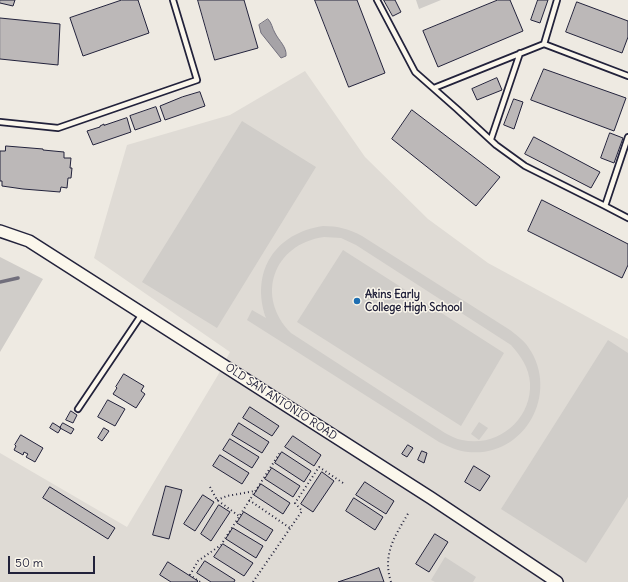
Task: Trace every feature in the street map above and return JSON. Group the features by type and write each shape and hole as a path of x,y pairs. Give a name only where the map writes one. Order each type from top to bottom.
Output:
{"street":[{"name":"OLD SAN ANTONIO ROAD","path":"0,231 28,241 431,498 557,582"}],"lane":[{"path":"0,122 58,128 197,80 173,0"},
{"path":"377,0 415,72 496,145 525,166 628,218"},
{"path":"544,44 557,0"},
{"path":"434,88 544,44 628,76"},
{"path":"491,139 520,53"},
{"path":"605,206 628,137"},
{"path":"78,409 142,314"}],"path":[{"path":"200,582 190,576 198,561 221,544 281,451"},
{"path":"254,582 302,511 294,503 319,467 343,483"},
{"path":"210,487 217,500 239,516"},
{"path":"217,500 227,496 256,491"},
{"path":"249,500 290,528"},
{"path":"391,582 388,569 389,551 395,535 409,512"}],"shaded area":[{"path":"416,0 441,0 419,9"},
{"path":"268,19 284,47 286,56 281,58 261,33 259,25"},
{"name":"Akins Early College High School","path":"305,71 365,157 428,219 488,263 628,339 628,582 0,582 0,453 127,527 218,375 230,352 94,258 127,145 230,115"},
{"path":"242,121 316,167 217,328 142,282"},
{"path":"323,226 339,227 362,236 510,330 523,340 536,362 540,381 539,400 532,418 521,433 507,444 489,451 468,452 450,447 439,442 247,320 252,310 266,318 262,301 261,285 264,271 270,257 280,246 292,237 306,230","holes":["324,237 341,238 356,245 511,345 524,362 530,383 529,396 525,408 519,419 510,428 500,435 488,440 462,440 454,437 445,433 291,333 280,319 274,304 272,289 275,274 282,261 292,250 306,242"]},
{"path":"343,250 504,353 461,426 297,322"},
{"path":"0,257 43,279 0,352"},
{"path":"608,340 628,353 628,497 586,563 501,509"},
{"path":"479,422 488,428 479,440 471,434"},
{"path":"445,557 476,577 473,582 435,582 431,580"}],"building":[{"path":"0,0 15,0 13,6 0,3"},
{"path":"122,0 138,0 149,33 83,56 70,18"},
{"path":"198,0 244,0 258,48 215,60"},
{"path":"315,0 357,0 385,73 349,87"},
{"path":"384,0 395,0 401,12 393,16"},
{"path":"498,0 510,0 523,31 438,67 423,31"},
{"path":"538,0 548,0 540,23 531,20"},
{"path":"577,2 628,21 628,37 622,53 566,32"},
{"path":"0,18 60,24 58,65 0,59"},
{"path":"544,69 626,98 614,131 531,100"},
{"path":"497,78 502,90 477,100 472,89"},
{"path":"200,92 205,106 165,120 160,106 182,97"},
{"path":"514,99 523,102 514,129 504,125"},
{"path":"156,107 161,121 135,130 130,116"},
{"path":"412,110 500,177 476,206 392,139"},
{"path":"127,118 131,132 93,145 87,131 100,127 104,124"},
{"path":"610,133 623,138 614,163 601,158"},
{"path":"534,137 600,172 591,188 525,154"},
{"path":"6,146 64,152 64,158 71,158 70,168 72,168 71,178 68,178 67,188 61,187 60,192 2,186 2,181 0,181 0,151 5,151"},
{"path":"542,200 628,244 628,265 622,278 528,231"},
{"path":"124,374 144,386 141,391 145,394 136,408 113,394"},
{"path":"108,400 125,409 115,426 98,417"},
{"path":"250,407 279,426 272,436 243,418"},
{"path":"71,411 77,415 73,423 66,420"},
{"path":"53,423 61,428 58,433 50,428"},
{"path":"63,423 74,429 71,434 60,428"},
{"path":"239,423 269,442 262,453 232,435"},
{"path":"104,428 109,431 102,441 98,438"},
{"path":"21,435 43,448 35,462 26,457 28,454 24,452 23,455 14,450 15,445"},
{"path":"293,436 321,455 314,466 285,447"},
{"path":"230,439 259,457 252,468 223,450"},
{"path":"408,445 413,448 407,457 402,454"},
{"path":"422,451 427,453 424,463 418,460"},
{"path":"282,452 311,471 304,482 275,463"},
{"path":"220,455 249,473 242,484 213,466"},
{"path":"474,466 490,476 480,491 465,482"},
{"path":"272,468 300,486 293,497 265,479"},
{"path":"322,472 334,481 313,512 301,504"},
{"path":"365,482 394,501 386,514 356,495"},
{"path":"261,484 290,503 283,514 254,495"},
{"path":"166,486 182,490 169,539 153,535"},
{"path":"50,487 115,528 108,539 43,498"},
{"path":"203,495 214,502 195,531 184,524"},
{"path":"354,498 383,517 375,530 346,511"},
{"path":"219,505 230,512 211,541 201,534"},
{"path":"244,512 273,530 266,541 237,523"},
{"path":"233,528 263,546 256,558 226,539"},
{"path":"435,534 448,542 429,572 416,564"},
{"path":"223,544 253,563 244,576 214,557"},
{"path":"205,561 235,580 234,582 211,582 197,573"},
{"path":"168,562 198,581 171,582 160,575"},
{"path":"379,568 384,582 338,582 359,575"}],"waterway":[{"path":"0,282 18,278"}],"place":[{"name":"Akins Early College High School","path":"357,301"}]}
